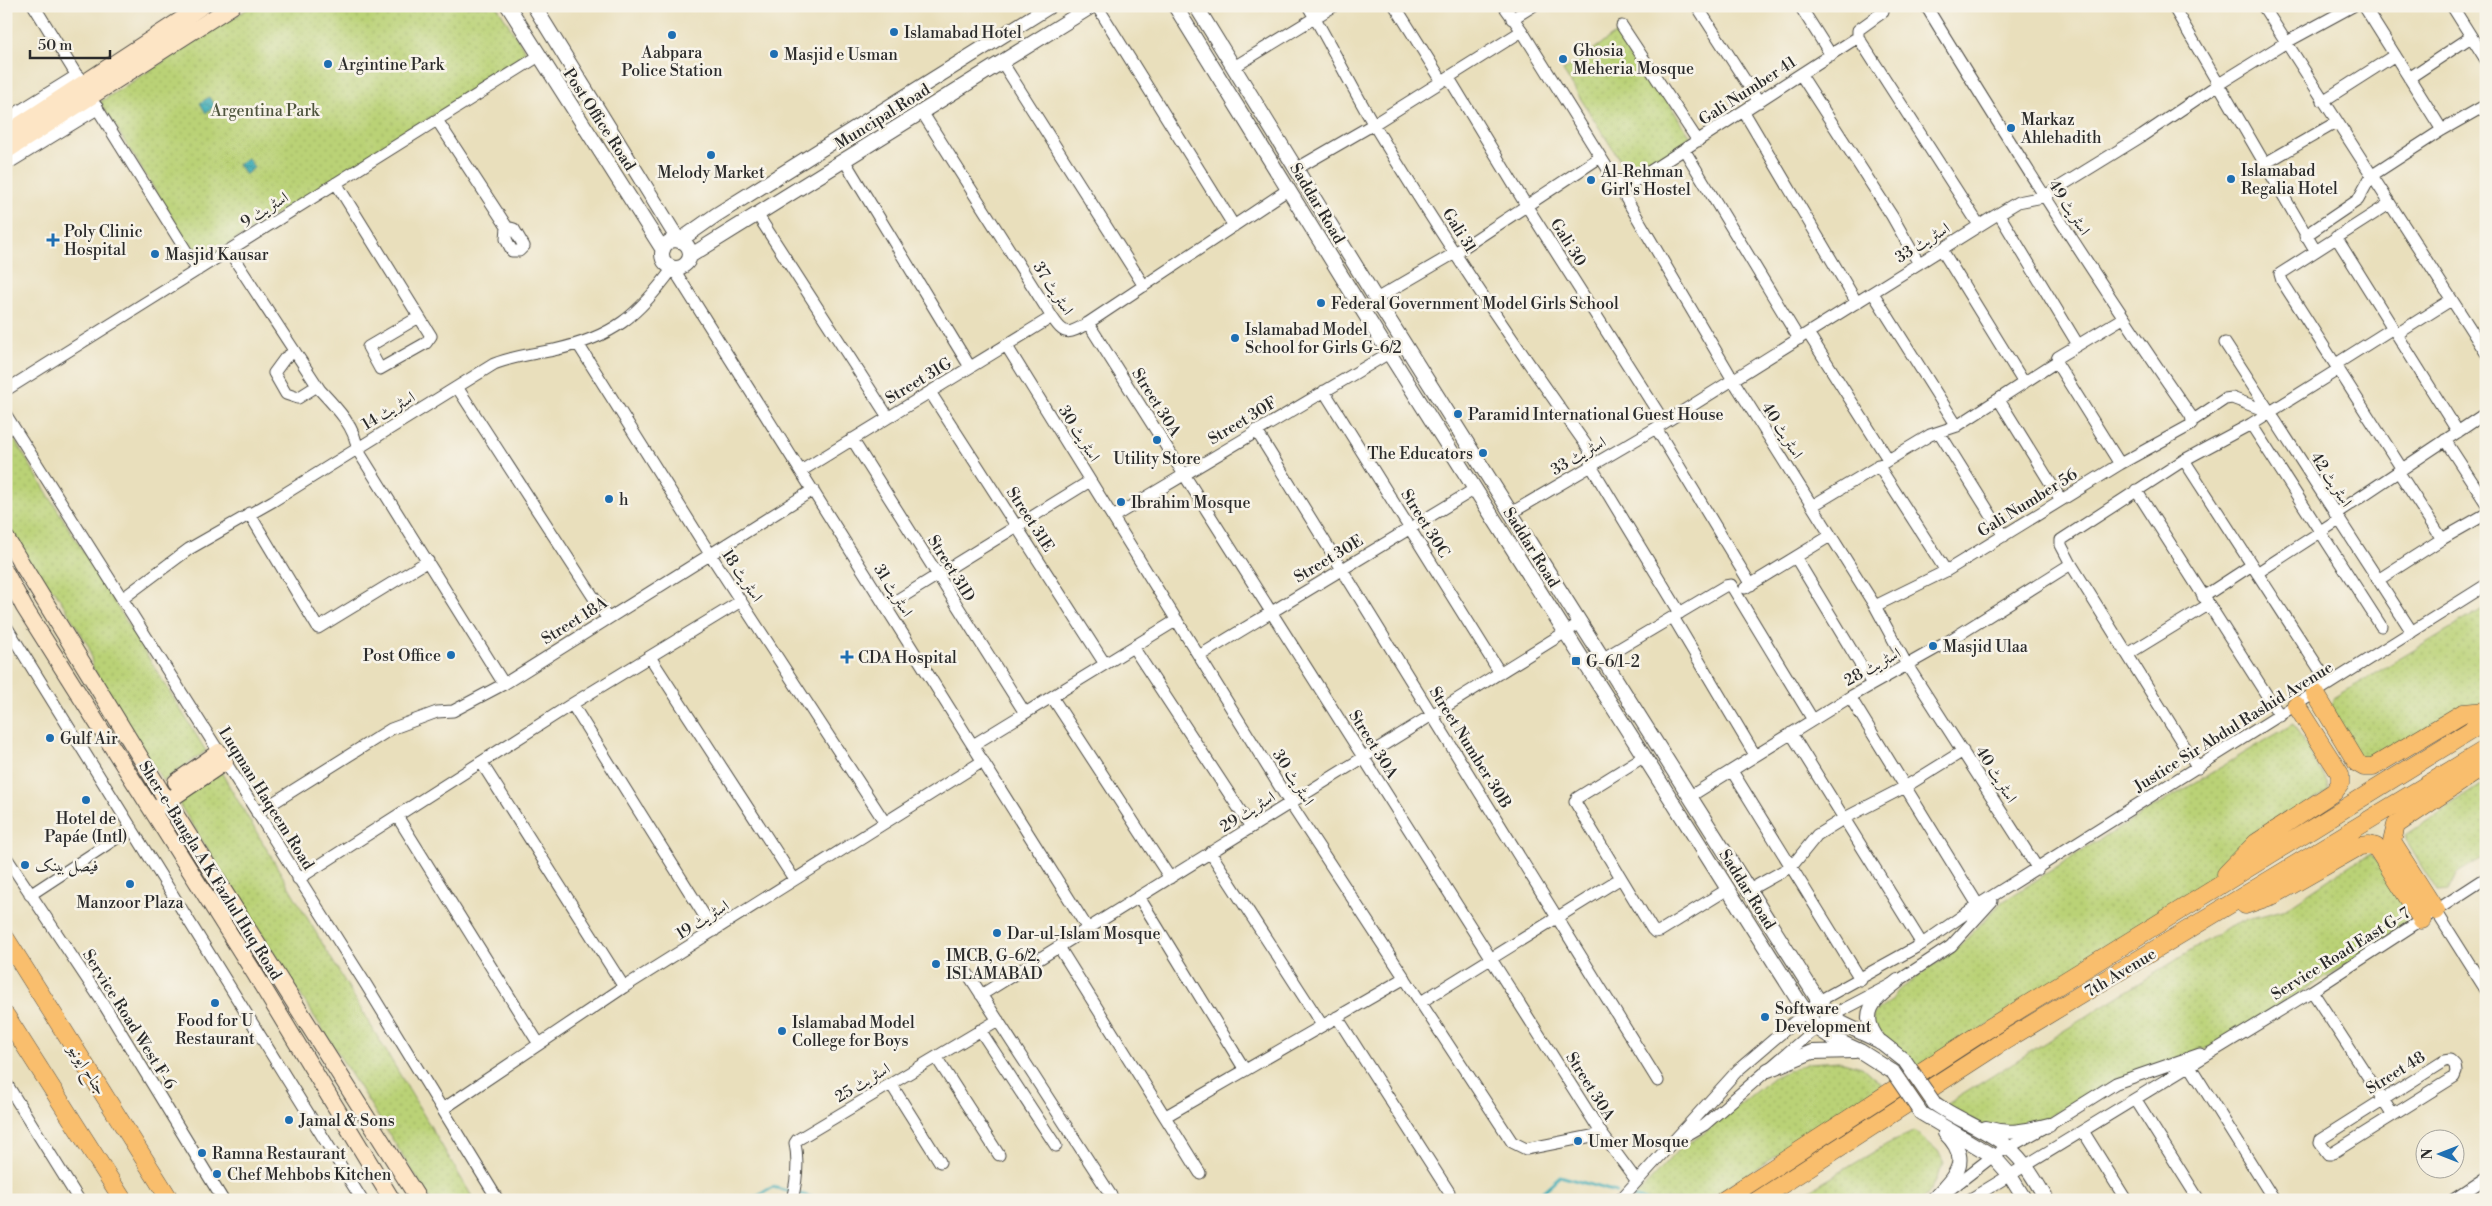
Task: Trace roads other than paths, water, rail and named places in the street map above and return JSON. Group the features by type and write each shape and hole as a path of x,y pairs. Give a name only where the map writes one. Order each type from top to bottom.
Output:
{"main road":[{"path":"6,150 202,6"},
{"path":"6,134 86,92 232,6"},
{"name":"Sher-e-Bangla A K Fazlul Huq Road","path":"6,538 158,802 392,1200"},
{"name":"Sher-e-Bangla A K Fazlul Huq Road","path":"6,573 24,607 158,802 419,1200"},
{"path":"2322,689 2357,763 2364,767 2373,767 2463,713 2486,711"},
{"path":"2206,894 2256,843 2334,792 2340,784 2340,774 2296,705"},
{"name":"7th Avenue","path":"1724,1200 1978,1035 2486,721"},
{"name":"7th Avenue","path":"1758,1200 1996,1046 2486,750"},
{"path":"158,802 222,757"},
{"path":"2429,916 2392,842 2396,825 2486,765"},
{"path":"2211,917 2274,894 2360,846 2368,845 2376,847 2429,916"},
{"name":"جناح ایونیو","path":"6,939 170,1200"},
{"path":"6,1016 123,1200"}],"street":[{"path":"34,6 198,270"},
{"name":"Post Office Road","path":"508,6 663,250"},
{"name":"Post Office Road","path":"534,6 679,241"},
{"path":"679,241 688,248 690,256 686,264 673,268 663,259 663,250 671,241 679,241 1050,6"},
{"name":"Muncipal Road","path":"690,256 1092,6"},
{"path":"1097,6 1234,226"},
{"name":"Saddar Road","path":"1175,6 1474,489 1806,1012 1817,1028 1894,1072 1926,1116"},
{"name":"Saddar Road","path":"1196,6 1376,299 1819,1001 1830,1017 1881,1042 1905,1062 1934,1103 1952,1116"},
{"name":"Gali 31","path":"1308,6 1374,124 1455,253 1521,354 1589,449 1591,466 1754,755"},
{"path":"1234,67 1334,6"},
{"name":"Gali 30","path":"1395,6 1446,79 1526,206 1660,425 1751,585"},
{"name":"اسٹریٹ 40","path":"1504,6 1589,130 1600,158 1621,190 1733,380 1875,606 1907,665 2038,869"},
{"path":"1512,19 1534,6"},
{"path":"1697,6 1759,102"},
{"path":"1800,6 1831,55"},
{"name":"اسٹریٹ 49","path":"1926,6 2043,197 2192,420"},
{"path":"2173,6 2305,236 2315,250"},
{"path":"2263,6 2486,353"},
{"name":"اسٹریٹ 33","path":"1511,513 1660,425 1873,293 1918,262 1942,250 1979,225 2018,202 2043,197 2142,136 2219,84 2285,43 2353,6"},
{"path":"2364,6 2442,130"},
{"path":"2452,6 2486,60"},
{"name":"Gali Number 41","path":"1621,190 1685,151 1858,37 1858,30 1881,9"},
{"path":"1622,26 1698,141"},
{"path":"1296,169 1374,124 1522,32"},
{"path":"1858,37 1979,225"},
{"path":"2409,78 2471,37"},
{"path":"2323,101 2395,55"},
{"name":"اسٹریٹ 9","path":"6,390 539,56"},
{"path":"1002,62 1144,286"},
{"path":"1801,75 1892,216 1918,262"},
{"path":"6,121 86,92"},
{"path":"6,162 86,92"},
{"path":"2305,236 2358,200 2371,176 2442,130 2486,105"},
{"name":"اسٹریٹ 37","path":"922,112 1052,317 1060,328 1066,332 1073,332 1088,323 1289,189"},
{"path":"1744,112 1857,303"},
{"path":"438,120 507,227 514,229 518,236"},
{"path":"2264,164 2337,122"},
{"path":"1685,151 1883,462 1946,571"},
{"path":"1376,299 1455,253 1600,158"},
{"path":"844,160 970,367"},
{"path":"336,183 431,336 426,343 380,369 368,347 419,317"},
{"path":"2389,204 2280,274 2282,282 2338,366 2442,538"},
{"path":"757,214 888,417"},
{"path":"1998,214 2077,344"},
{"path":"667,221 686,228 701,226"},
{"path":"2336,237 2458,432"},
{"path":"1942,250 2024,383"},
{"path":"229,251 318,388 332,402 356,438 357,449 504,684"},
{"name":"اسٹریٹ 14","path":"122,599 189,549 357,449 494,364 512,357 578,344 606,334 638,311 673,268"},
{"name":"اسٹریٹ 31","path":"673,268 1088,929"},
{"path":"1873,293 1957,426"},
{"path":"2198,768 2071,564 2061,545 2061,540 2184,460 2251,424 2338,366 2451,300"},
{"name":"Street 31G","path":"801,471 1052,317"},
{"path":"1812,506 1883,462 1939,432 1957,426 2024,383 2077,344 2123,318"},
{"name":"Street 30A","path":"1088,323 1602,1134 1636,1180"},
{"name":"اسٹریٹ 42","path":"2225,343 2412,632"},
{"name":"اسٹریٹ 18","path":"578,344 710,554 884,821"},
{"name":"اسٹریٹ 30","path":"1006,345 1290,803 1512,1142 1526,1149 1602,1134"},
{"path":"294,352 285,358 274,372 286,394 298,398 318,388"},
{"name":"Street 30F","path":"1113,517 1256,430 1389,353"},
{"path":"2057,359 2120,464"},
{"path":"457,387 608,618"},
{"name":"Street 30C","path":"1324,391 1500,673"},
{"name":"Street 31E","path":"930,392 1105,664"},
{"name":"Gali Number 56","path":"1875,606 1946,571 2120,464 2191,425 2192,420 2225,400 2232,398 2269,412"},
{"path":"1999,400 2061,500"},
{"path":"2128,654 2255,569 2321,532 2337,517 2400,470 2486,413"},
{"name":"Luqman Haqeem Road","path":"6,415 443,1109 498,1200"},
{"path":"2251,424 2382,626"},
{"name":"Street Number 30B","path":"1256,430 1658,1081"},
{"path":"1939,432 2004,536"},
{"name":"Street 31D","path":"852,439 1025,713"},
{"path":"2445,440 2486,503"},
{"path":"2184,460 2255,569 2322,689"},
{"path":"886,607 1090,481"},
{"name":"Street 30E","path":"1199,656 1474,489"},
{"name":"Street 18A","path":"257,813 391,729 437,712 454,711 504,684 813,490"},
{"path":"2136,490 2280,716"},
{"path":"249,513 318,628 428,562"},
{"path":"2378,580 2442,538 2486,514"},
{"path":"1602,659 1725,586 1734,589 1751,585 1830,536"},
{"path":"1796,558 1872,684"},
{"name":"اسٹریٹ 28","path":"1689,796 2071,564"},
{"name":"Justice Sir Abdul Rashid Avenue","path":"1620,1200 1636,1180 1738,1070 1819,1001 1861,980 1922,944 1978,905 2038,869 2486,585"},
{"path":"1734,589 1813,720"},
{"path":"298,878 572,704 741,601"},
{"path":"973,745 1177,620"},
{"name":"اسٹریٹ 29","path":"981,995 1580,623"},
{"path":"6,626 362,1200"},
{"path":"1132,647 1251,827"},
{"path":"650,657 794,879"},
{"path":"1052,697 1170,878"},
{"path":"1850,697 1978,905"},
{"path":"572,704 714,931"},
{"path":"1791,733 1922,944"},
{"path":"1749,890 1792,866 1817,835 1843,819 1905,787 1963,751"},
{"path":"1643,757 1575,799 1655,932 1728,889"},
{"name":"اسٹریٹ 19","path":"443,1109 624,987 884,821 983,761"},
{"path":"481,762 624,987"},
{"path":"1732,771 1861,980"},
{"path":"397,816 539,1044"},
{"path":"30,895 132,828"},
{"path":"1210,852 1322,1026"},
{"name":"Service Road West F-6","path":"6,857 103,1003 223,1200"},
{"path":"1421,1002 1621,878"},
{"name":"Service Road East G-7","path":"1969,1200 2009,1174 2136,1100 2210,1051 2312,991 2486,878"},
{"name":"Justice Sir Abdul Rashid Avenue","path":"1668,1146 1704,1125 1830,1017 1898,981 1951,946 1998,894"},
{"path":"1139,897 1245,1070"},
{"path":"2429,916 2486,990"},
{"path":"1059,947 1200,1173"},
{"path":"964,968 1114,1200"},
{"path":"1166,1116 1405,978"},
{"path":"1881,1042 1870,1027 1869,1013 1876,998 1898,981"},
{"path":"2312,991 2393,1115"},
{"path":"1337,1017 1449,1192"},
{"name":"اسٹریٹ 25","path":"792,1200 797,1176 798,1160 795,1143 797,1140 998,1020"},
{"path":"980,1030 1056,1146"},
{"path":"1768,1070 1812,1052 1860,1051"},
{"name":"Service Road East G-7","path":"1934,1200 1993,1156 2049,1125 2116,1083 2210,1051"},
{"path":"936,1057 999,1155"},
{"name":"Street 48","path":"2450,1060 2455,1065 2456,1072 2454,1077 2393,1115 2328,1154 2319,1141 2444,1061 2450,1060"},
{"path":"2190,1066 2274,1200"},
{"path":"6,1083 80,1200"},
{"path":"891,1084 940,1162"},
{"path":"2136,1100 2199,1200"},
{"path":"1926,1116 1993,1156 2009,1174 2025,1200"},
{"path":"1926,1116 1959,1149 1958,1171 1934,1200"},
{"path":"1952,1116 1999,1132 2020,1133 2049,1125"},
{"path":"1952,1116 2009,1148 2026,1165 2047,1200"},
{"path":"2082,1132 2126,1200"},
{"path":"2453,1200 2472,1195 2486,1178"}],"water":[{"path":"209,97 215,106 206,113 200,103"},
{"path":"248,158 254,168 245,175 238,164"}],"waterway":[{"path":"1533,1200 1560,1176 1616,1192"},
{"path":"748,1200 773,1187 791,1192"},
{"path":"797,1193 822,1200"},
{"path":"1633,1197 1645,1200"}],"place":[{"name":"Islamabad Hotel","path":"894,32"},
{"name":"Aabpara Police Station","path":"672,35"},
{"name":"Masjid e Usman","path":"774,54"},
{"name":"Ghosia Meheria Mosque","path":"1563,59"},
{"name":"Argintine Park","path":"328,64"},
{"name":"Markaz Ahlehadith","path":"2011,128"},
{"name":"Melody Market","path":"711,155"},
{"name":"Islamabad Regalia Hotel","path":"2231,179"},
{"name":"Al-Rehman Girl's Hostel","path":"1591,180"},
{"name":"Poly Clinic Hospital","path":"53,240"},
{"name":"Masjid Kausar","path":"155,254"},
{"name":"Federal Government Model Girls School","path":"1321,303"},
{"name":"Islamabad Model School for Girls G-6/2","path":"1235,338"},
{"name":"Paramid International Guest House","path":"1458,414"},
{"name":"Utility Store","path":"1157,440"},
{"name":"The Educators","path":"1483,453"},
{"name":"h","path":"609,499"},
{"name":"Ibrahim Mosque","path":"1121,502"},
{"name":"Masjid Ulaa","path":"1933,646"},
{"name":"Post Office","path":"451,655"},
{"name":"CDA Hospital","path":"847,657"},
{"name":"G-6/1-2","path":"1576,661"},
{"name":"Gulf Air","path":"50,738"},
{"name":"Hotel de Papáe (Intl)","path":"86,800"},
{"name":"فیصل بینک","path":"25,865"},
{"name":"Manzoor Plaza","path":"130,884"},
{"name":"Dar-ul-Islam Mosque","path":"997,933"},
{"name":"IMCB, G-6/2, ISLAMABAD","path":"936,964"},
{"name":"Food for U Restaurant","path":"215,1003"},
{"name":"Software Development","path":"1765,1017"},
{"name":"Islamabad Model College for Boys","path":"782,1031"},
{"name":"Jamal & Sons","path":"289,1120"},
{"name":"Umer Mosque","path":"1578,1141"},
{"name":"Ramna Restaurant","path":"202,1153"},
{"name":"Chef Mehbobs Kitchen","path":"217,1174"}],"park label":[{"name":"Argentina Park","path":"265,110"}]}
